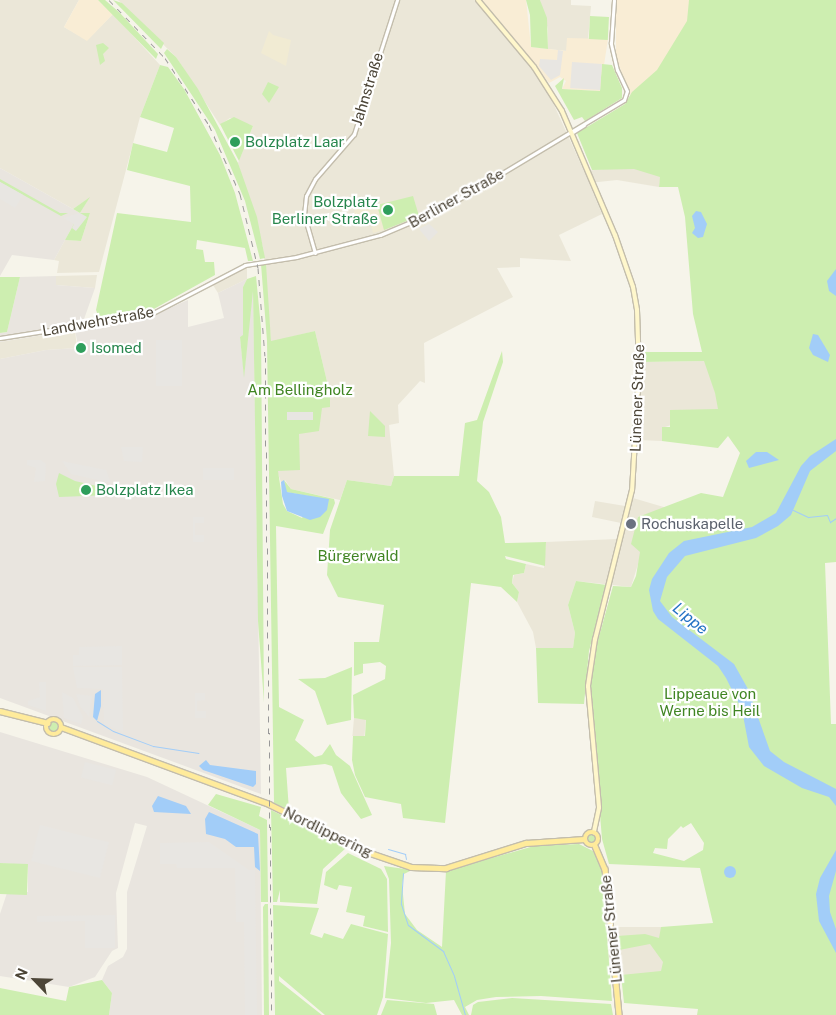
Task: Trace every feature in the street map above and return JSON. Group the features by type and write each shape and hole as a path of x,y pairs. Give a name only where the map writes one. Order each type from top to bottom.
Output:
{"main road":[{"name":"Lünener Straße","path":"478,0 548,86 572,132 628,269 639,322 632,490 590,669 588,716 599,812 594,832"},
{"path":"0,711 47,725 52,734 61,730 56,720 47,725"},
{"name":"Nordlippering","path":"61,730 231,789 290,814 367,852 411,866 446,868 526,843 584,840"},
{"path":"594,832 599,839 596,846 587,845 584,840 586,834 594,832"},
{"name":"Lünener Straße","path":"596,846 606,869 619,1015"}],"street":[{"name":"Jahnstraße","path":"315,253 304,215 306,196 315,179 354,134 397,0"},
{"name":"Berliner Straße","path":"245,265 315,253 408,226 444,208 621,103 627,95 613,57 614,0"},
{"name":"Landwehrstraße","path":"0,338 147,315 245,265"}],"shaded area":[{"path":"0,0 79,0 64,27 87,40 113,14 160,65 140,117 99,272 57,273 59,261 54,260 65,240 81,241 90,213 80,213 89,198 73,209 0,168"},
{"path":"79,0 98,0 113,14 87,41 64,27"},
{"path":"118,0 481,0 547,81 549,94 584,171 628,167 661,173 659,187 617,180 589,183 602,214 559,235 571,261 520,258 520,267 497,268 513,297 424,343 425,383 420,381 398,405 399,423 389,425 394,476 391,486 347,480 340,500 291,489 285,480 281,482 277,471 299,434 330,394 315,331 271,342 263,247 238,163 253,126 230,118 220,125 176,57"},
{"path":"481,0 526,0 531,47 566,51 567,38 608,39 600,91 562,89 566,81 560,77 549,83"},
{"path":"540,0 571,0 571,5 591,6 588,39 567,51 548,49 548,29"},
{"path":"616,0 691,0 688,30 673,61 630,95 616,57"},
{"path":"269,31 273,35 291,40 286,66 261,53"},
{"path":"558,50 563,51 560,75 551,80 539,66 540,59 557,60"},
{"path":"572,62 602,64 600,90 570,88"},
{"path":"0,168 80,213 54,260 12,255 0,276"},
{"path":"0,182 23,195 15,208 0,199"},
{"path":"358,199 377,205 384,230 373,233 370,221 353,216"},
{"path":"80,213 87,217 76,231 72,228 74,224 63,218"},
{"path":"429,224 438,232 429,241 419,229"},
{"path":"247,267 247,279 218,293 213,285"},
{"path":"97,275 95,288 56,285 56,276"},
{"path":"56,276 56,285 95,288 83,322 84,329 142,320 188,300 188,327 224,318 218,293 247,279 243,287 243,336 240,337 244,374 253,285 261,794 0,698 0,359 46,350 77,348 78,345 75,330 0,342 0,333 7,332 20,277"},
{"path":"75,330 77,348 46,350 0,359 0,342"},
{"path":"156,340 182,340 182,386 156,386"},
{"path":"706,361 720,409 662,428 662,441 638,440 641,362"},
{"path":"287,412 313,412 313,420 287,420"},
{"path":"121,447 143,447 142,462 124,461"},
{"path":"27,460 41,460 46,464 45,481 34,482 36,468 27,465"},
{"path":"62,461 106,470 111,483 71,474"},
{"path":"203,468 234,468 234,480 203,480"},
{"path":"633,498 667,508 638,517 642,551 631,587 576,581 568,605 575,633 573,648 536,648 533,632 517,602 519,592 512,583 514,575 524,573 526,564 544,568 546,542 617,539 621,523 592,517 595,501 625,506"},
{"path":"193,517 204,517 204,523 195,523 195,535 204,535 204,542 193,542"},
{"path":"122,646 122,665 73,666 73,655 79,655 79,647"},
{"path":"73,667 122,667 123,732 104,724 103,689 77,688"},
{"path":"39,682 46,682 46,711 28,705 28,701 40,697"},
{"path":"62,692 73,698 83,717 81,724 64,718"},
{"path":"195,693 205,693 205,700 197,701 197,711 206,711 206,718 195,718"},
{"path":"76,694 92,696 89,717 80,706"},
{"path":"354,718 366,719 364,737 352,736"},
{"path":"0,732 147,777 260,830 262,1015 109,1015 112,993 102,980 108,966 123,957 127,949 127,892 147,826 135,823 116,893 118,948 112,951 95,977 69,987 0,976 0,914 7,893 28,892 28,865 0,863"},
{"path":"85,762 116,770 112,785 81,778"},
{"path":"40,825 109,842 100,878 31,861"},
{"path":"209,842 249,870 255,870 257,1015 245,1015 244,922 236,922 235,868 177,868 176,864 160,864 160,843"},
{"path":"115,915 115,948 85,948 85,921 37,922 37,916"},
{"path":"616,927 661,927 684,992 621,977"}],"green space":[{"path":"98,0 105,0 120,13 158,54 156,59"},
{"path":"113,0 122,3 164,43 161,49"},
{"path":"526,0 540,0 547,18 548,49 531,47 530,15"},
{"name":"Lippeaue von Werne bis Heil","path":"689,0 836,0 836,562 825,563 831,724 836,724 836,1015 697,1015 698,1009 624,1003 621,975 661,971 663,962 650,944 619,950 617,936 645,934 659,938 661,927 713,923 700,868 609,864 602,839 589,681 595,651 613,586 631,587 636,576 640,552 631,544 638,517 701,493 723,497 740,453 728,436 718,448 662,441 662,427 670,427 670,410 718,409 715,393 704,361 641,362 643,352 702,352 693,314 685,217 678,187 659,187 660,177 634,169 592,170 577,133 625,104 632,92 657,70 687,21","holes":["691,823 704,843 703,850 684,861 653,853 655,848 667,849 668,839 681,826 683,828"]},
{"path":"590,16 609,17 608,40 589,39"},
{"path":"103,43 109,48 103,54 105,61 100,65 96,45"},
{"path":"167,49 176,57 198,89 238,163 257,217 265,258 260,259 245,201 215,130 164,53"},
{"path":"602,64 612,65 622,88 622,98 585,121 582,117 574,120 555,86 564,78 562,89 600,91"},
{"path":"160,65 168,67 184,89 220,155 235,193 253,261 248,261 245,248 197,240 196,249 203,250 205,262 214,262 215,275 152,310 99,318 96,310 117,213 191,222 190,186 127,170 133,143 167,152 174,128 140,117"},
{"path":"268,82 279,87 269,103 262,94"},
{"name":"Bolzplatz Laar","path":"234,117 253,126 239,161 220,124"},
{"path":"0,179 60,213 68,213 61,216 0,182"},
{"path":"413,196 419,216 384,230 377,205"},
{"path":"90,197 80,213 73,209"},
{"path":"80,213 90,213 81,241 65,240"},
{"name":"Am Bellingholz","path":"261,264 266,264 271,341 315,331 330,394 330,407 322,408 319,431 299,434 300,470 278,471 283,504 287,511 302,518 314,497 286,492 284,480 291,489 334,499 335,503 323,534 276,526 279,707 304,720 295,740 315,757 322,755 330,744 336,755 350,766 372,815 361,819 341,793 332,766 325,764 286,768 289,810 274,803 267,341"},
{"path":"256,276 261,328 264,703 258,621 253,291 244,378 240,337 243,335 243,287 247,279"},
{"path":"0,277 20,277 7,332 0,333"},
{"name":"Bürgerwald","path":"502,351 503,362 483,422 477,481 489,492 501,517 505,543 546,542 545,566 505,556 506,559 526,564 524,573 513,575 512,583 519,592 517,602 501,587 471,583 445,823 403,818 401,804 365,797 355,775 352,760 353,736 365,736 366,720 354,718 353,695 385,679 386,666 380,662 363,664 363,673 354,676 354,642 379,642 384,605 338,597 327,575 330,530 347,480 391,486 394,476 459,476 465,423 477,420"},
{"path":"370,411 385,426 385,437 368,436"},
{"path":"59,473 75,481 110,489 110,495 59,497 56,484"},
{"path":"576,581 607,585 589,651 584,704 538,703 536,648 573,648 575,633 568,605"},
{"path":"352,667 351,720 327,725 315,691 298,679 325,678"},
{"path":"52,721 56,721 60,727 56,733 52,733 48,729 48,725"},
{"path":"216,794 261,807 259,816 267,820 268,902 261,902 260,830 208,805"},
{"path":"271,810 347,847 323,869 317,904 280,902 280,890 277,902 273,902"},
{"path":"592,833 598,839 592,845 586,839"},
{"path":"579,844 593,851 602,868 612,1001 541,996 496,997 477,1000 465,1007 469,1015 462,1015 454,1000 426,1003 385,998 391,943 389,879 384,866 412,870 404,874 402,885 405,914 417,930 442,947 446,871 534,846"},
{"path":"348,853 381,869 387,879 388,932 363,926 365,916 346,912 352,887 339,885 337,890 324,885 326,872"},
{"path":"0,863 28,864 27,895 0,894"},
{"path":"265,904 268,904 269,1015 264,1015 263,907"},
{"path":"273,905 319,908 310,934 322,938 324,933 343,939 351,924 388,934 383,997 377,1015 325,1015 279,976 279,981 322,1015 275,1015"},
{"path":"102,980 112,993 109,1015 0,1015 0,988 66,1001 69,987"},
{"path":"512,998 611,1004 613,1015 471,1015 473,1005 478,1002"},
{"path":"387,1000 434,1004 437,1015 381,1015"}],"water":[{"path":"696,211 701,212 707,224 703,237 698,238 692,233 695,228 692,216"},
{"path":"836,269 836,296 829,291 827,281"},
{"path":"813,334 818,335 830,355 828,362 813,355 809,348"},
{"path":"836,439 836,451 810,471 791,515 778,526 756,538 685,556 667,577 660,601 672,617 734,664 748,689 770,751 784,762 836,789 836,806 829,797 802,788 764,766 749,747 742,710 726,678 718,666 658,619 653,611 649,590 652,579 669,553 684,541 752,527 776,513 801,466 810,456"},
{"path":"756,452 767,452 779,460 749,468 746,461"},
{"path":"284,480 287,492 329,499 327,510 320,517 310,520 287,511 282,496 281,482"},
{"path":"101,690 101,706 97,721 93,717 95,694"},
{"path":"206,760 210,765 256,771 256,784 253,787 203,770 199,766"},
{"path":"158,796 186,806 191,814 154,812 152,806"},
{"path":"209,812 258,834 260,871 255,867 254,847 236,847 225,839 206,834 205,819"},
{"path":"836,850 836,871 829,896 830,912 836,929 836,953 819,921 816,894 820,878"},
{"path":"728,866 732,866 736,872 732,878 728,878 724,874 724,870"}],"waterway":[{"path":"793,510 808,517 827,515 830,522 836,518"},
{"path":"97,721 113,731 153,746 198,753"},
{"path":"388,849 405,854 406,859"},
{"path":"403,873 401,904 408,925 443,951 454,976 465,1015"}],"railway":[{"path":"109,0 165,58 209,125 240,194 258,268 265,356 272,1015"}],"place":[{"name":"Bolzplatz Laar","path":"235,142"},
{"name":"Bolzplatz Berliner Straße","path":"388,210"},
{"name":"Isomed","path":"81,348"},
{"name":"Bolzplatz Ikea","path":"86,490"},
{"name":"Rochuskapelle","path":"631,524"}],"water label":[{"name":"Lippe","path":"690,619"}]}
